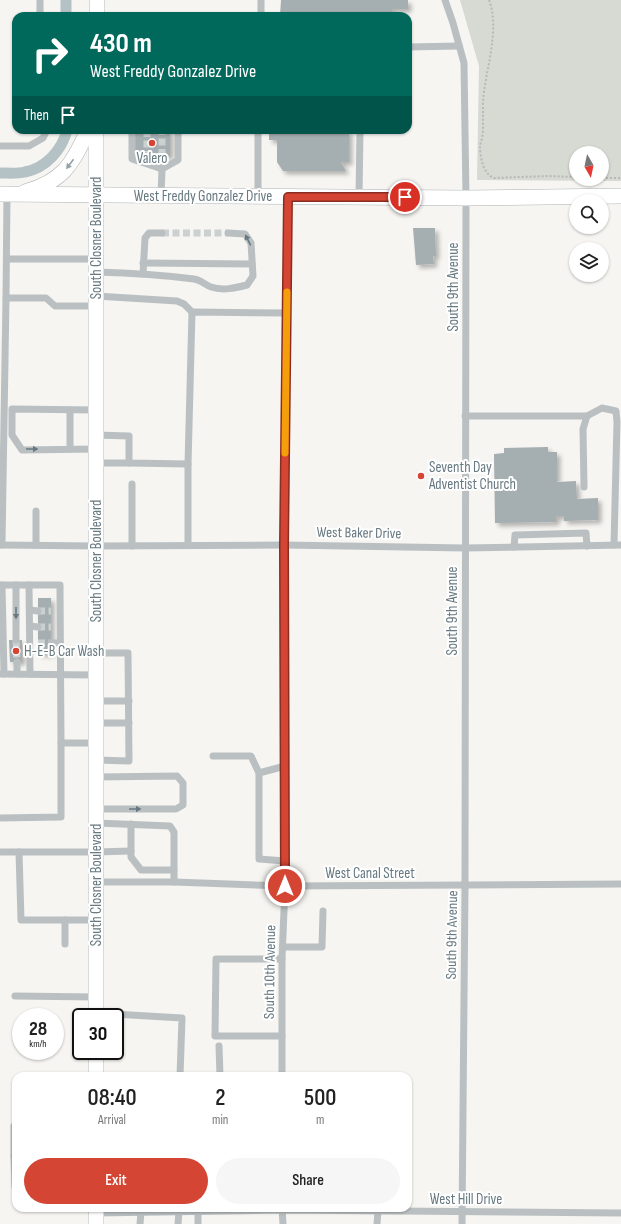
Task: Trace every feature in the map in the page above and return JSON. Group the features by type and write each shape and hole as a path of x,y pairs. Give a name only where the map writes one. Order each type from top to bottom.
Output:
{"main road":[{"path":"97,0 97,12"},
{"path":"7,194 36,189 58,177 71,165 86,134"},
{"name":"South Closner Boulevard","path":"96,134 96,1008"},
{"name":"West Freddy Gonzalez Drive","path":"7,194 466,198 621,196"},
{"path":"96,1060 96,1072"}],"street":[{"path":"40,0 40,12"},
{"path":"261,0 261,12"},
{"name":"South 9th Avenue","path":"445,0 453,22 464,63 466,198 465,886 462,1224"},
{"path":"412,47 459,46"},
{"path":"0,146 29,146 43,138 45,134"},
{"path":"132,134 132,159 162,169 178,160 178,134"},
{"path":"258,134 258,196"},
{"path":"359,197 360,134"},
{"path":"147,156 162,169"},
{"path":"161,196 162,156"},
{"path":"1,545 7,194"},
{"name":"South 10th Avenue","path":"282,1072 282,959 285,886 284,545 288,197"},
{"path":"143,274 145,238 149,233 162,233"},
{"path":"7,259 96,265 143,274 197,279 210,287 231,289 247,285 253,276 251,243 245,234 228,233"},
{"path":"144,263 252,264"},
{"path":"6,298 46,298 55,306 96,301 177,301 184,304 192,312 287,313"},
{"path":"188,545 188,464 192,312"},
{"path":"465,416 587,416 602,408 616,411 618,545"},
{"path":"96,410 12,410 12,435 22,450 96,449 129,436 129,462"},
{"path":"70,410 70,449"},
{"path":"584,487 583,429 587,416"},
{"path":"96,449 129,462 188,464"},
{"path":"132,484 132,546"},
{"path":"36,511 36,545"},
{"path":"514,547 515,535 586,533 587,546"},
{"name":"West Baker Drive","path":"1,545 284,545 465,548 618,545"},
{"path":"0,818 61,817 60,674 60,585 1,585 2,674 60,674 96,675"},
{"path":"16,585 16,640"},
{"path":"29,585 30,674"},
{"path":"30,610 38,611"},
{"path":"51,611 60,611"},
{"path":"30,626 38,626"},
{"path":"51,627 60,627"},
{"path":"30,642 38,643"},
{"path":"51,643 60,643"},
{"path":"96,652 128,653 129,761 96,760"},
{"path":"17,662 17,674"},
{"path":"96,701 129,701"},
{"path":"96,723 129,722"},
{"path":"61,744 96,743"},
{"path":"213,756 251,756 259,773 259,860 285,861"},
{"path":"259,773 285,766"},
{"path":"96,777 177,776 183,782 183,805 176,809 96,816"},
{"path":"96,816 131,824 170,826 174,832 174,882"},
{"path":"131,824 131,857 141,870 141,882"},
{"path":"0,852 131,851"},
{"path":"19,852 21,920 96,920"},
{"path":"141,870 174,870"},
{"name":"West Canal Street","path":"96,882 174,882 285,886 621,884"},
{"path":"283,947 322,947 323,911"},
{"path":"65,920 65,944"},
{"path":"282,959 216,959 215,1036 282,1036"},
{"path":"15,996 96,997"},
{"path":"124,1016 182,1018 180,1072"},
{"path":"220,1046 220,1072"},
{"name":"West Hill Drive","path":"412,1211 621,1213"},
{"path":"140,1224 141,1212"},
{"name":"West Hill Drive","path":"96,1215 141,1212"},
{"path":"178,1224 179,1212"},
{"path":"198,1212 198,1224"},
{"path":"282,1212 283,1224"},
{"path":"377,1224 378,1212"}],"path":[{"path":"489,0 492,8 493,41 485,88 483,104 483,133 480,145 484,168 491,177 494,178 569,177"},
{"path":"609,178 621,178"}],"shaded area":[{"path":"460,0 621,0 621,181 609,181 609,146 569,146 569,181 477,180 479,66"}],"building":[{"path":"281,0 408,0 408,9 392,9 392,12 280,12"},
{"name":"Valero","path":"134,134 170,134 170,156 134,156"},
{"path":"269,134 349,134 349,162 341,162 346,171 283,171 277,162 277,140 269,140"},
{"path":"413,228 435,228 436,256 433,256 434,264 416,265"},
{"path":"548,447 548,452 557,452 557,482 576,481 577,499 598,498 598,520 564,521 564,516 556,516 556,522 495,523 494,454 504,453 504,448"},
{"path":"38,598 51,598 51,654 38,653"},
{"name":"H-E-B Car Wash","path":"9,640 22,640 22,662 10,662"}],"waterway":[{"path":"66,0 66,12"},
{"path":"0,173 22,173 40,167 57,151 66,134"}],"tunnel":[{"path":"147,134 147,156"},
{"path":"162,134 162,156"},
{"path":"162,233 228,233"},
{"path":"38,611 51,611"},
{"path":"38,627 51,627"},
{"path":"16,640 17,662"},
{"path":"38,643 51,643"}],"slow traffic":[{"path":"285,453 287,292"}],"place":[{"name":"Valero","path":"152,143"},
{"name":"Seventh Day Adventist Church","path":"421,476"},
{"name":"H-E-B Car Wash","path":"16,651"}],"route":[{"path":"285,886 284,545 288,197 405,197"}]}
